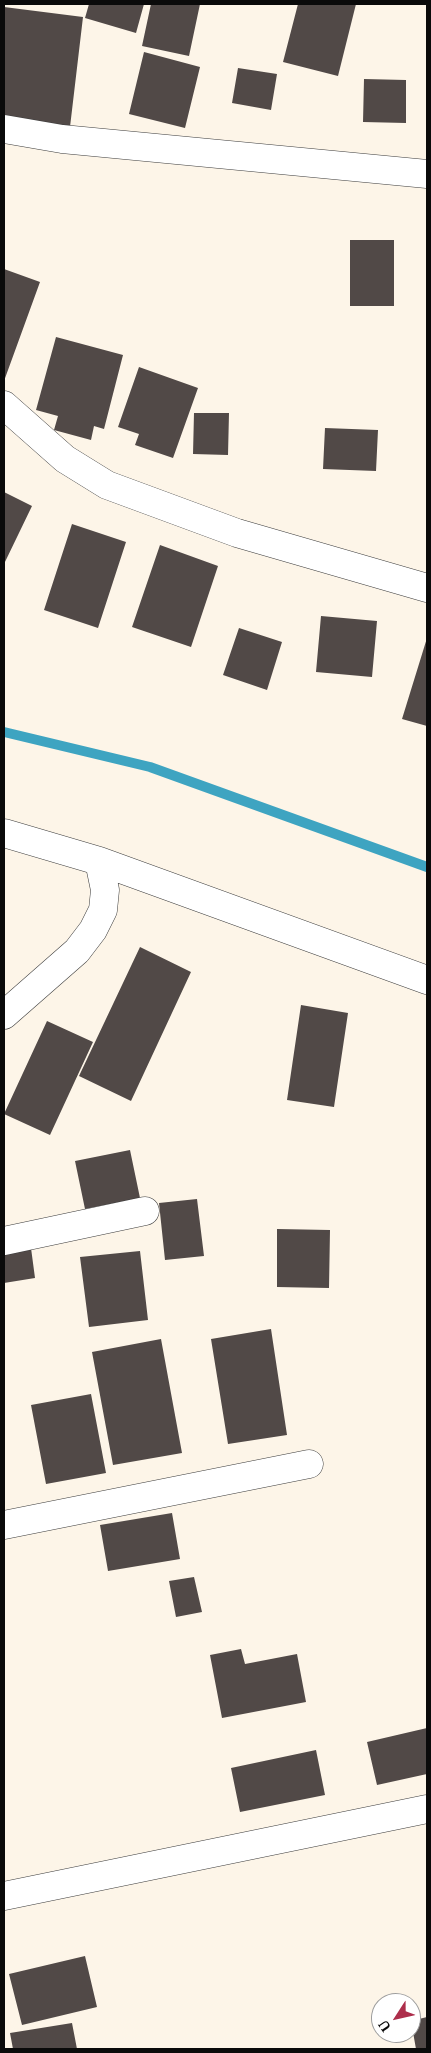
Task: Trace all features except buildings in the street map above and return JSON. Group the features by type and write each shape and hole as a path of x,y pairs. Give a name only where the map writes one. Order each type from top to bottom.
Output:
{"street":[{"path":"4,130 62,139 427,174"},
{"path":"4,405 65,459 107,485 237,533 427,588"},
{"path":"4,833 99,861 427,980"},
{"path":"4,1015 78,952 93,930 103,910 105,890 99,861"},
{"path":"4,1241 145,1211"},
{"path":"4,1525 310,1464"},
{"path":"4,1896 427,1809"}],"waterway":[{"path":"4,732 150,767 427,867"}]}
